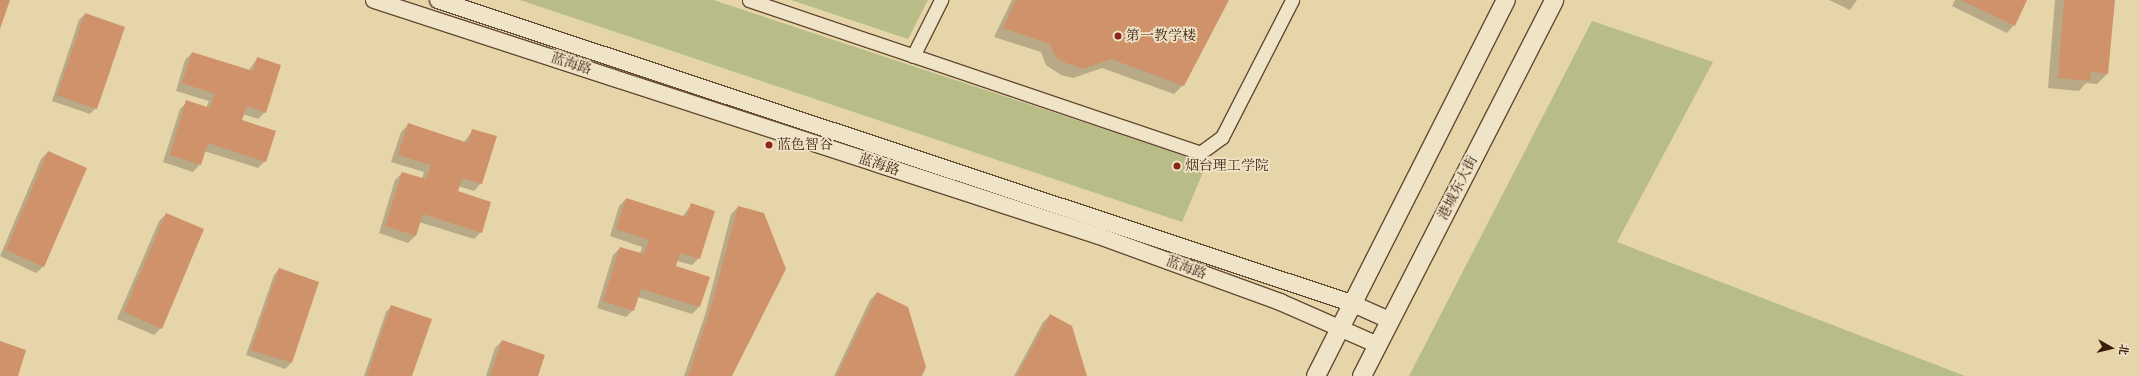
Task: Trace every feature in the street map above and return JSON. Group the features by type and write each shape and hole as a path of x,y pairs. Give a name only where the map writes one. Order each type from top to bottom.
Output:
{"main road":[{"path":"1316,376 1340,329 1351,303 1506,0"},
{"name":"港城东大街","path":"1362,376 1389,320 1554,0"}],"street":[{"name":"蓝海路","path":"374,0 1099,236 1280,302 1378,345"},
{"name":"蓝海路","path":"438,0 1351,303 1389,320"},
{"path":"749,0 1200,153 1222,137 1292,0"},
{"path":"913,56 941,0"}],"green space":[{"path":"520,0 713,0 1207,163 1182,222"},
{"path":"791,0 928,0 908,39"},
{"path":"1592,21 1713,62 1617,242 1965,376 1409,376"}],"building":[{"path":"0,0 10,0 0,29"},
{"name":"第一教学楼","path":"1016,0 1229,0 1184,86 1111,59 1083,69 1061,61 1055,56 1050,44 1003,28"},
{"path":"1961,0 2027,0 2015,26"},
{"path":"2064,0 2115,0 2108,74 2091,72 2090,81 2058,78"},
{"path":"85,13 125,27 97,109 57,95"},
{"path":"192,52 253,71 257,57 281,65 266,113 247,106 242,120 276,131 266,162 208,143 201,165 170,155 186,100 210,108 215,94 182,83"},
{"path":"408,123 468,143 472,129 497,136 482,184 462,178 458,191 491,202 482,233 423,214 416,236 385,226 402,172 426,179 431,165 398,155"},
{"path":"48,151 87,168 44,267 6,250"},
{"path":"626,198 686,217 691,203 715,211 700,259 680,253 676,266 710,277 700,307 641,289 634,311 603,301 620,247 644,254 649,240 616,229"},
{"path":"738,206 764,213 786,269 732,376 688,376 711,307"},
{"path":"166,213 204,229 162,329 124,312"},
{"path":"279,268 319,282 292,363 251,350"},
{"path":"877,292 908,307 926,367 922,376 837,376"},
{"path":"391,305 432,319 412,376 367,376"},
{"path":"1050,314 1072,326 1087,376 1017,376"},
{"path":"502,340 545,355 538,376 490,376"},
{"path":"0,341 26,350 18,376 0,376"}],"place":[{"name":"第一教学楼","path":"1118,36"},
{"name":"蓝色智谷","path":"769,145"},
{"name":"烟台理工学院","path":"1177,166"}]}
